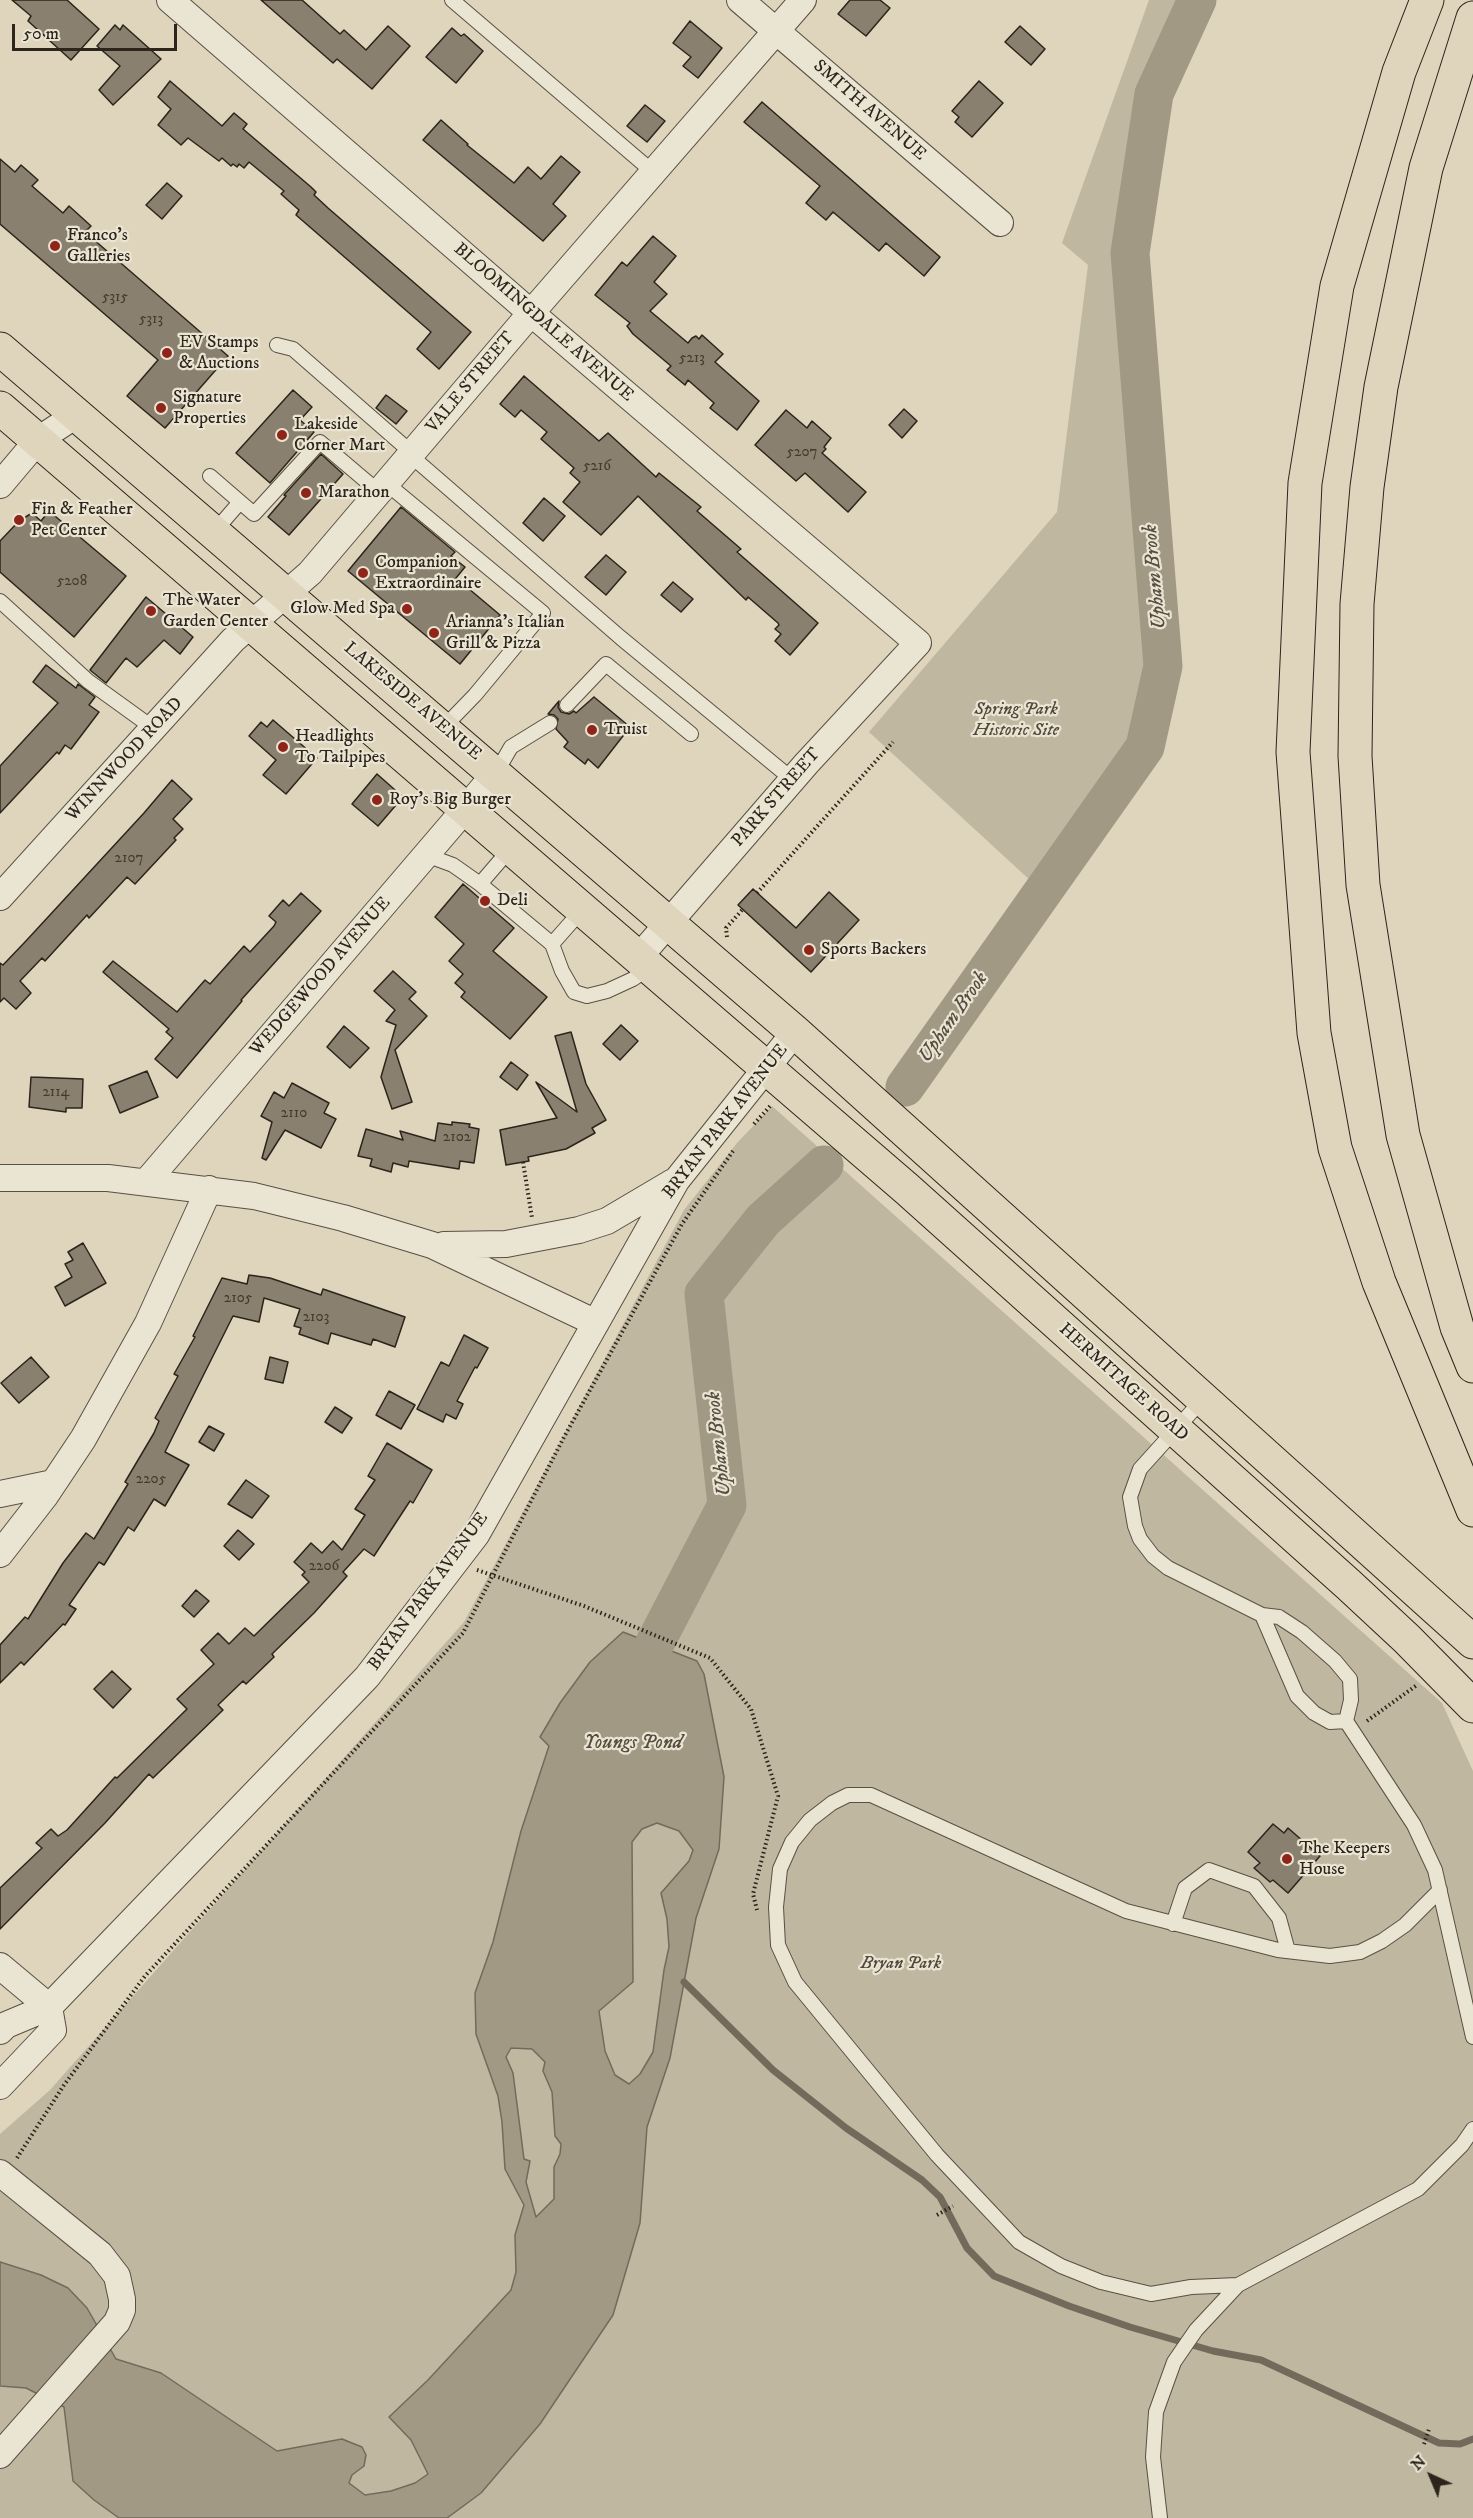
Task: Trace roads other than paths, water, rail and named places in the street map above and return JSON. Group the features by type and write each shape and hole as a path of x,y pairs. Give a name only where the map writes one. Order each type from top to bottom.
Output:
{"main road":[{"path":"1427,0 1399,72 1337,286 1305,483 1293,752 1314,1033 1335,1148 1379,1282 1473,1510"},
{"path":"1473,18 1426,168 1381,387 1367,487 1357,604 1355,756 1363,885 1403,1135 1457,1327 1473,1365"},
{"name":"LAKESIDE AVENUE","path":"0,349 795,1032"},
{"path":"0,408 767,1067"},
{"path":"795,1032 1473,1642"},
{"name":"HERMITAGE ROAD","path":"767,1067 1399,1631 1473,1706"}],"street":[{"name":"BLOOMINGDALE AVENUE","path":"170,0 531,313 918,643"},
{"name":"SMITH AVENUE","path":"740,0 1000,222"},
{"name":"VALE STREET","path":"252,624 310,573 531,313 803,0"},
{"path":"0,484 38,440 76,415"},
{"name":"WINNWOOD ROAD","path":"0,897 233,640 252,624"},
{"name":"PARK STREET","path":"645,962 669,923 793,780 918,643"},
{"name":"WEDGEWOOD AVENUE","path":"147,1181 496,773"},
{"name":"BRYAN PARK AVENUE","path":"0,2031 6,2025 50,2007 367,1677 476,1535 676,1181 795,1032"},
{"path":"0,1178 108,1178 254,1196 343,1218 432,1245 596,1323"},
{"path":"432,1245 506,1244 579,1230 607,1221 676,1181"},
{"path":"0,1554 53,1484 83,1439 148,1323 209,1189"},
{"path":"0,1494 53,1484"},
{"path":"0,1966 50,2007 53,2030 0,2086"},
{"path":"0,2174 100,2254 117,2276 122,2299 122,2310 117,2322 0,2455"}],"lane":[{"path":"452,0 653,172"},
{"path":"277,345 293,349 621,638 793,780"},
{"path":"210,476 254,514 320,442 543,613 475,695 443,728"},
{"path":"214,532 240,502"},
{"path":"0,601 88,681 153,728"},
{"path":"567,705 606,664 691,734"},
{"path":"496,773 512,747 550,723"},
{"path":"480,884 512,848"},
{"path":"426,855 453,865 480,884 552,944 562,971 574,992 587,996 607,991 633,979 645,962"},
{"path":"552,944 583,908"},
{"path":"1203,1399 1148,1458 1134,1482 1130,1505 1137,1533 1154,1556 1168,1568 1262,1615 1279,1617 1302,1632 1335,1661 1350,1679 1351,1700 1346,1721 1414,1825 1435,1870 1473,2037"},
{"path":"1262,1615 1298,1696 1314,1713 1330,1722 1346,1721"},
{"path":"1238,2285 1191,2287 1151,2294 1101,2282 1061,2266 1019,2242 937,2155 795,1982 778,1945 776,1907 780,1869 792,1842 810,1820 832,1803 848,1795 871,1795 1126,1911 1288,1951 1330,1956 1360,1952 1382,1941 1405,1925 1440,1890"},
{"path":"1173,1924 1185,1888 1209,1870 1254,1886 1279,1918 1288,1951"},
{"path":"1160,2518 1153,2457 1156,2412 1174,2362 1196,2330 1238,2285 1418,2189 1462,2145 1473,2129"}],"water":[{"name":"Youngs Pond","path":"623,1632 697,1661 704,1674 724,1777 719,1849 696,1918 670,2058 647,2127 640,2223 613,2315 540,2424 481,2493 447,2518 119,2518 73,2481 64,2407 26,2388 0,2386 0,2262 41,2275 68,2288 87,2308 116,2359 161,2373 277,2451 342,2439 362,2447 366,2455 364,2466 352,2475 349,2483 365,2495 391,2491 415,2483 428,2474 411,2440 389,2417 428,2380 511,2290 516,2272 515,2235 524,2205 505,2169 498,2096 476,2034 475,1993 493,1942 521,1831 549,1746 540,1737 560,1703 590,1662","holes":["657,1823 679,1831 693,1850 689,1861 661,1893 667,1919 669,1947 653,2052 640,2074 629,2084 615,2075 605,2051 599,2011 633,1982 632,1842 642,1829","511,2048 532,2049 545,2062 543,2071 552,2092 555,2136 561,2144 560,2154 554,2167 554,2199 536,2217 526,2182 530,2161 524,2159 513,2073 506,2057"]}],"waterway":[{"name":"Upham Brook","path":"905,1087 1145,747 1163,666 1130,253 1154,94 1197,0"},
{"name":"Upham Brook","path":"654,1645 727,1505 704,1294 763,1220 824,1165"},
{"path":"684,1982 773,2070 846,2128 922,2180 940,2197 967,2248 994,2276 1130,2327 1213,2351 1261,2360 1439,2443 1460,2444 1473,2439"}],"place":[{"name":"Franco's Galleries","path":"55,246"},
{"name":"EV Stamps & Auctions","path":"167,353"},
{"name":"Signature Properties","path":"161,408"},
{"name":"Lakeside Corner Mart","path":"282,435"},
{"name":"Marathon","path":"306,493"},
{"name":"Fin & Feather Pet Center","path":"19,520"},
{"name":"Companion Extraordinaire","path":"363,573"},
{"name":"Glow Med Spa","path":"407,609"},
{"name":"The Water Garden Center","path":"151,611"},
{"name":"Arianna's Italian Grill & Pizza","path":"434,633"},
{"name":"Truist","path":"592,730"},
{"name":"Headlights To Tailpipes","path":"283,747"},
{"name":"Roy's Big Burger","path":"377,800"},
{"name":"Deli","path":"485,901"},
{"name":"Sports Backers","path":"809,950"},
{"name":"The Keepers House","path":"1287,1859"}],"park label":[{"name":"Spring Park Historic Site","path":"1016,720"},
{"name":"Bryan Park","path":"901,1964"}]}
